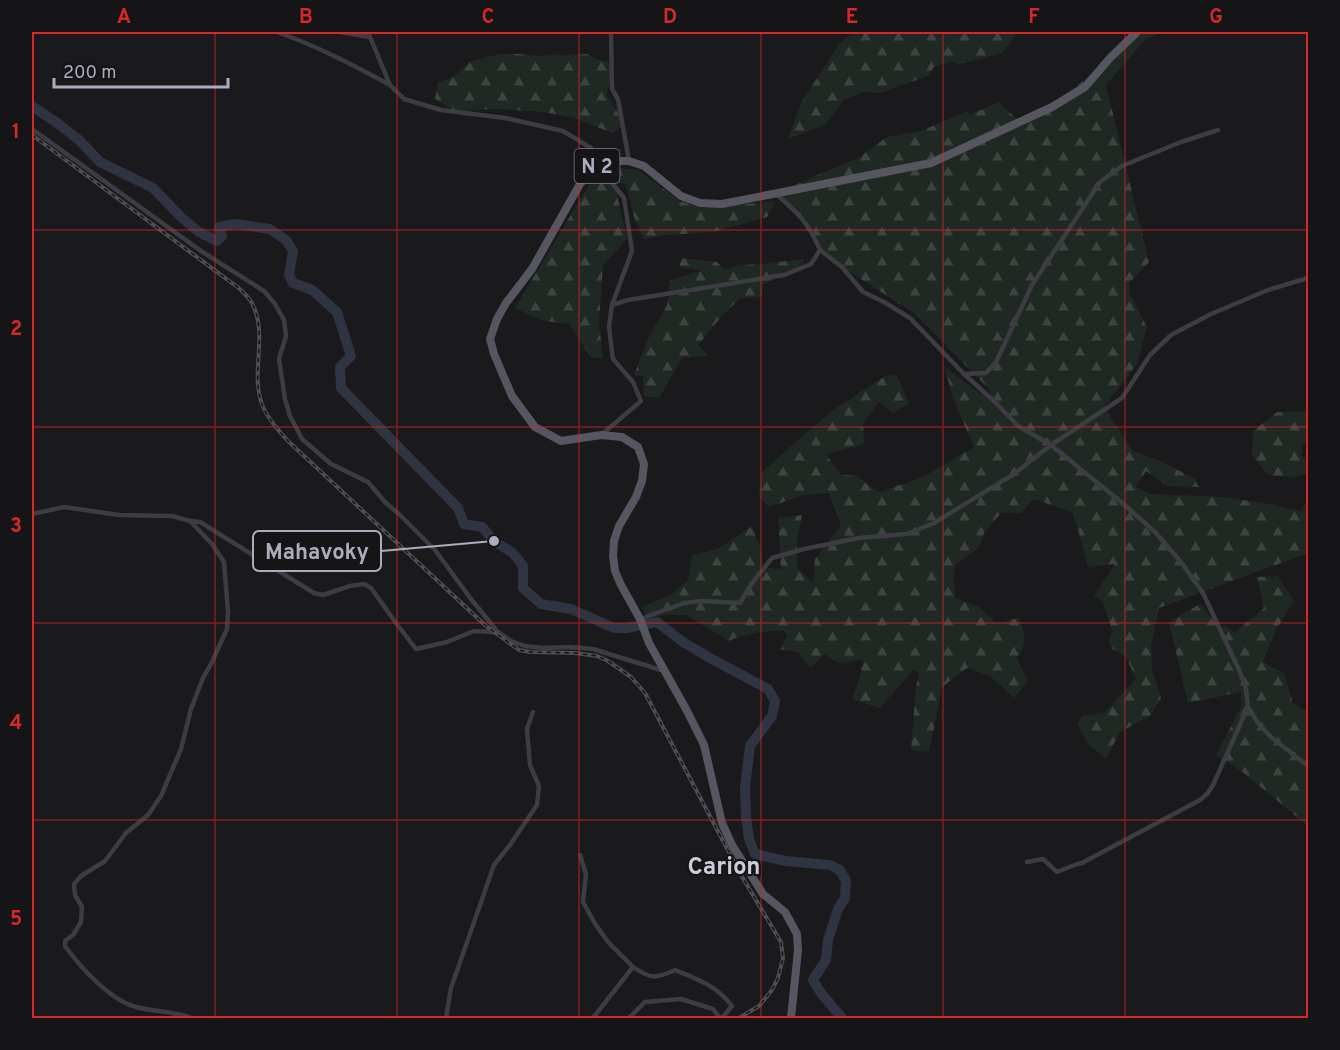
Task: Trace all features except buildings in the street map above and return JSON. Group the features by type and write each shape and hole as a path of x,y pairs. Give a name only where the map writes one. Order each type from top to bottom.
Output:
{"main road":[{"name":"N 2","path":"791,1018 798,950 797,934 785,912 763,894 732,846 722,823 704,744 649,643 640,619 615,571 614,541 619,526 636,497 642,481 644,464 638,447 622,437 601,435 561,441 535,427 512,396 494,354 490,339 497,319 531,269 580,184 598,165 629,160 644,166 681,196 700,203 722,204 931,164 1052,107 1085,87 1137,32"}],"street":[{"path":"277,32 317,47 390,85 404,99 441,110 505,118 563,131 591,148 598,165 624,198 632,251 612,305 609,327 613,359 633,382 641,401 601,435"},
{"path":"340,32 369,34 390,85"},
{"path":"611,32 612,89 618,99 629,160"},
{"path":"32,129 201,252 264,291 284,320 286,336 279,359 285,399 290,416 302,439 331,464 368,482 385,502 435,550 497,631 511,641 525,646 593,649 664,671"},
{"path":"964,374 986,373 996,362 1032,285 1100,182 1122,166 1218,130"},
{"path":"775,193 798,212 813,232 820,250 842,267 863,292 910,318 1018,426 1051,445 1155,532 1181,562 1203,593 1240,672 1246,689 1248,707 1258,723 1270,737 1308,766"},
{"path":"612,305 628,300 784,275 811,264 820,250"},
{"path":"640,619 684,603 702,601 740,603 752,583 772,558 859,538 907,534 934,524 1014,474 1051,445 1122,398 1150,355 1171,335 1211,314 1268,290 1308,278"},
{"path":"32,514 64,507 119,515 172,516 200,522 314,593 323,595 364,584 371,588 416,649 447,642 474,631 497,631"},
{"path":"190,520 212,544 224,562 227,629 203,678 191,709 181,749 161,796 148,815 126,833 105,861 81,876 74,884 75,895 82,907 81,922 73,935 65,941 65,946 108,993 134,1006 192,1018"},
{"path":"1027,862 1043,859 1057,872 1082,863 1200,800 1213,785 1248,707"},
{"path":"446,1018 451,988 494,865 537,806 539,786 530,765 527,729 534,712"},
{"path":"580,855 586,874 583,902 608,942 633,967 647,977 663,975 675,970 705,982 725,997 732,1006 721,1018 713,1010 681,999 645,1002 629,1018"},
{"path":"593,1018 633,967"}],"green space":[{"path":"853,32 1018,32 1002,53 960,64 950,62 934,67 928,76 880,93 865,92 844,100 826,124 788,139 801,103 839,44"},
{"path":"1137,32 1161,32 1145,40 1106,85 1149,262 1129,283 1130,294 1147,327 1137,364 1104,407 1133,451 1163,462 1195,479 1199,487 1167,486 1146,471 1136,487 1150,494 1224,497 1301,511 1308,499 1308,553 1159,608 1151,646 1152,668 1161,698 1150,716 1120,732 1106,759 1088,744 1077,723 1082,716 1104,713 1136,679 1126,657 1111,648 1109,642 1112,631 1103,602 1094,596 1115,564 1088,567 1072,512 1034,499 1021,513 1001,513 984,533 979,548 955,565 954,576 955,598 979,607 996,623 1019,618 1024,638 1023,647 1017,658 1028,681 1014,698 990,676 967,668 942,687 929,752 911,750 919,672 913,670 880,708 852,699 861,674 862,659 847,663 838,662 825,654 810,668 798,652 779,649 787,637 784,631 756,633 729,641 686,615 648,618 641,607 670,595 688,580 692,555 718,549 752,526 760,547 763,567 781,569 778,518 802,515 797,540 797,567 813,583 815,559 841,526 829,493 803,495 769,507 759,497 761,473 830,412 887,375 897,376 909,403 893,413 879,402 863,423 864,444 826,454 840,474 857,476 878,492 921,478 974,447 952,396 945,367 992,402 989,389 914,313 842,267 820,250 798,212 775,193 858,158 887,137 921,131 967,111 970,115 998,102 1021,122 1052,107"},
{"path":"500,54 541,56 587,54 610,62 610,83 606,94 618,113 621,127 612,133 575,118 544,112 497,109 455,111 435,99 438,82 452,78 471,61"},
{"path":"608,167 638,170 680,201 702,208 776,201 767,217 713,232 643,239 634,217 626,185 614,181 627,239 603,265 599,323 603,359 591,357 569,324 543,321 515,308 591,181"},
{"path":"682,258 717,262 724,269 741,265 803,259 804,267 763,284 762,297 740,298 698,345 709,356 682,358 659,398 644,396 643,376 634,375 648,339 667,305 670,280 701,271 679,267"},
{"path":"1308,411 1308,441 1303,444 1301,456 1308,458 1308,473 1292,478 1268,475 1252,455 1253,431 1277,412"},
{"path":"1278,576 1294,601 1276,630 1263,662 1284,674 1293,703 1308,712 1308,826 1240,770 1216,755 1241,707 1241,692 1188,703 1169,622 1200,604 1219,628 1225,625 1234,633 1264,608 1257,577"}],"waterway":[{"path":"32,106 79,140 100,162 153,188 199,232 217,241 222,236 219,227 235,224 270,229 286,240 293,251 289,275 293,283 312,290 337,312 351,356 340,367 341,388 458,508 464,524 482,527 494,541 513,553 523,566 523,588 541,604 571,609 614,628 657,622 683,642 768,689 775,701 772,716 750,746 745,787 749,839 755,854 786,861 830,865 840,870 846,881 845,898 838,909 828,940 826,960 813,980 842,1018"}],"railway":[{"path":"32,135 245,294 252,303 257,316 259,394 271,421 288,441 486,626 519,650 597,656 631,677 645,693 741,875 781,942 783,958 772,990 759,1006 739,1018"}],"place":[{"name":"Mahavoky","path":"494,541"}],"district":[{"name":"Carion","path":"724,866"}]}
